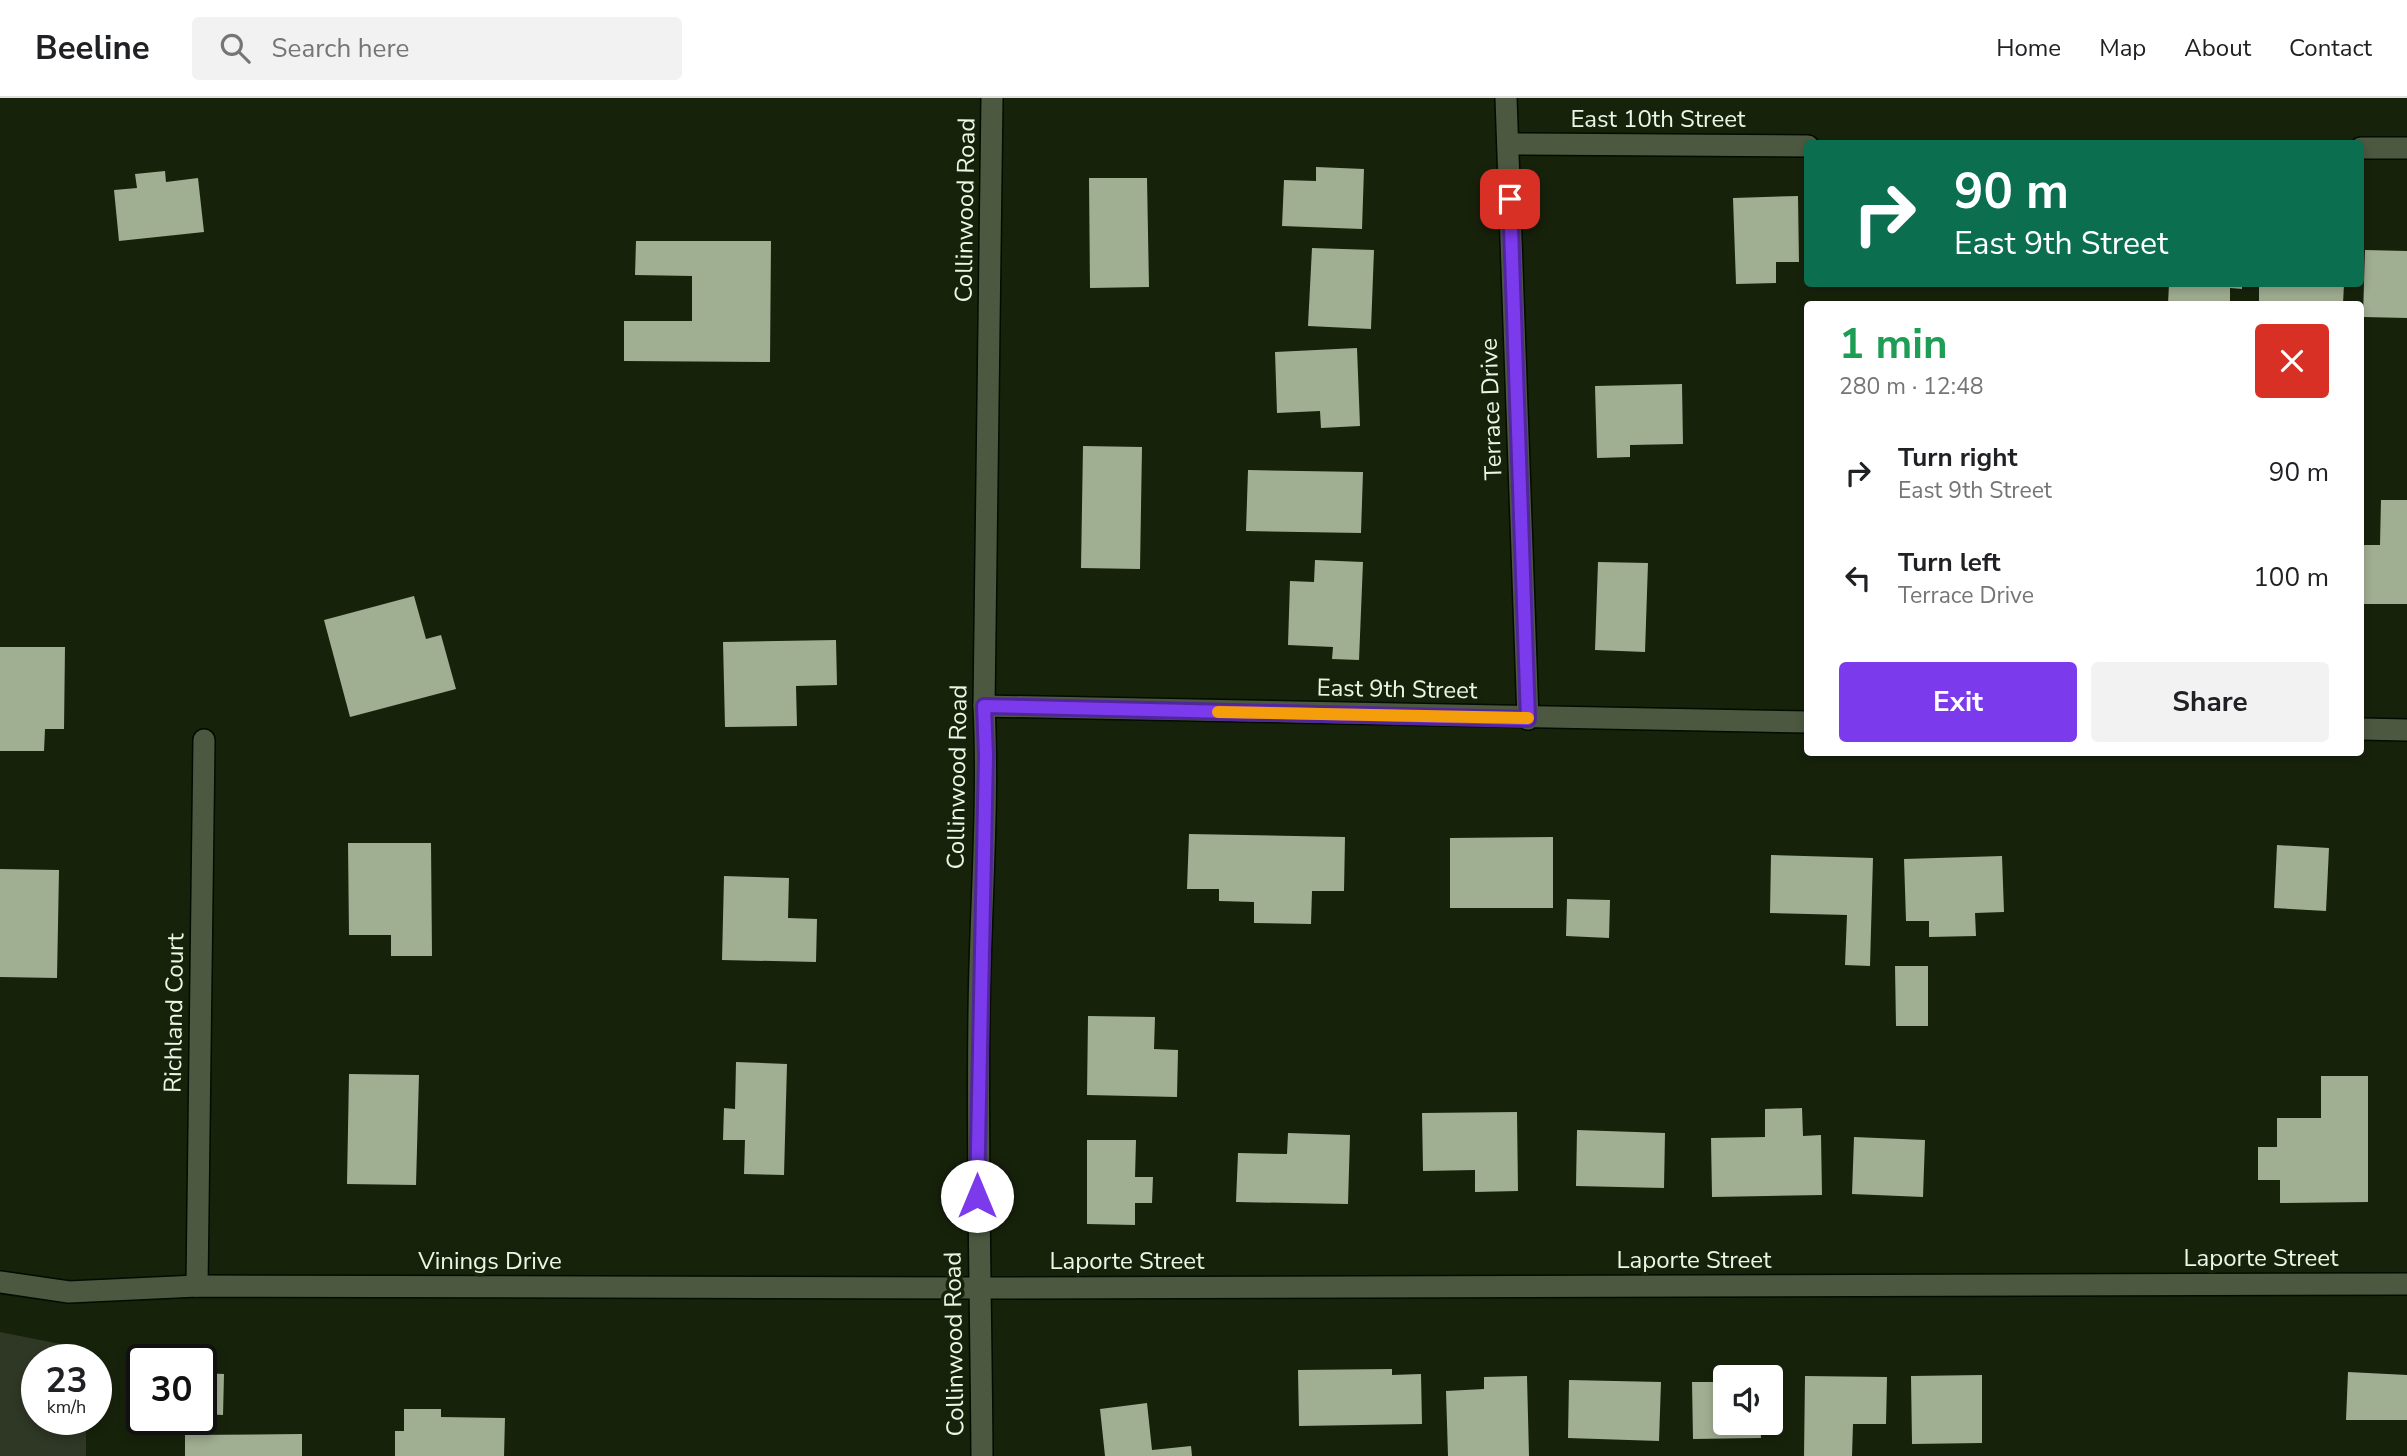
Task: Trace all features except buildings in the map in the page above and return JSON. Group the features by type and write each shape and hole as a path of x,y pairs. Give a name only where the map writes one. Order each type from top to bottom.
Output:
{"street":[{"name":"Collinwood Road","path":"982,1456 981,1288 977,1209 986,756 984,706 992,98"},
{"name":"Terrace Drive","path":"1506,98 1528,719"},
{"name":"East 10th Street","path":"1508,144 1804,146"},
{"path":"2364,148 2407,148"},
{"name":"East 9th Street","path":"984,706 1528,719 1804,722"},
{"path":"2364,729 2407,730"},
{"name":"Richland Court","path":"197,1286 204,740"},
{"name":"Vinings Drive","path":"0,1282 69,1292 197,1286 981,1288"},
{"name":"Laporte Street","path":"981,1288 2407,1284"}],"green space":[{"path":"0,1332 60,1344 21,1344 21,1435 86,1435 86,1456 0,1456"}],"slow traffic":[{"path":"1218,712 1528,718"}],"route":[{"path":"977,1196 986,756 984,706 1528,719 1510,199"}]}
